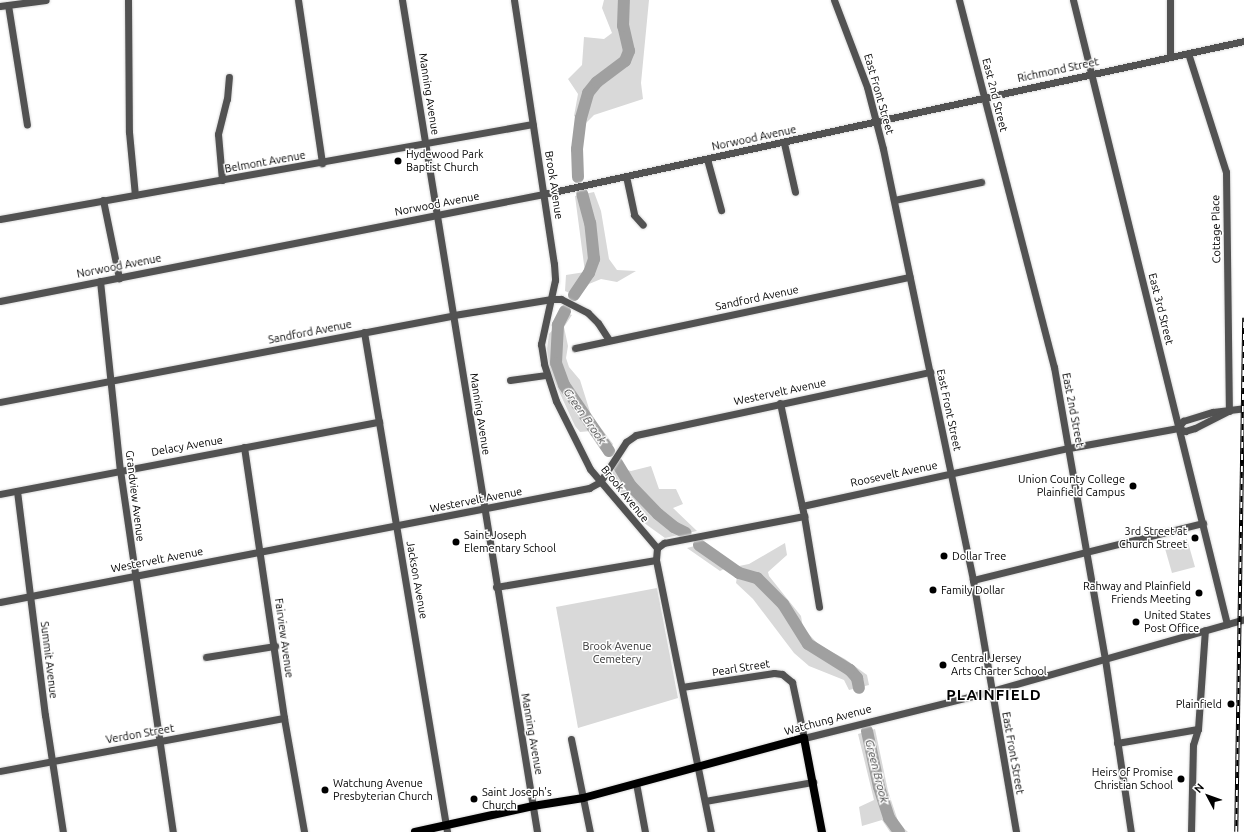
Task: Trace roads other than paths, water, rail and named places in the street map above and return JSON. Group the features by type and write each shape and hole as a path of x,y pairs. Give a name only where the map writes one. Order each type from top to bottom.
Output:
{"main road":[{"name":"Watchung Avenue","path":"415,832 446,829 532,806 583,798 804,738"},
{"name":"Pearl Street","path":"804,738 822,832"}],"street":[{"path":"0,6 46,0"},
{"path":"128,0 129,132 135,195"},
{"path":"298,0 322,163"},
{"name":"Manning Avenue","path":"402,0 454,315 496,587 537,832"},
{"name":"Brook Avenue","path":"514,0 554,264 555,280 552,299 543,326 541,344 547,375 556,401 581,453 600,482 657,548"},
{"name":"East Front Street","path":"834,0 862,71 876,121 894,200 973,580 1016,832"},
{"name":"East 2nd Street","path":"959,0 1054,367 1105,659 1131,832"},
{"name":"East 3rd Street","path":"1073,0 1227,624"},
{"path":"1170,0 1170,57"},
{"path":"8,5 27,125"},
{"name":"Richmond Street","path":"876,121 1244,41"},
{"name":"Cottage Place","path":"1188,53 1226,172 1229,411"},
{"path":"222,180 218,134 227,99 229,77"},
{"name":"Norwood Avenue","path":"0,301 544,194 707,160 876,121"},
{"name":"Belmont Avenue","path":"0,219 322,163 533,124"},
{"path":"784,143 795,192"},
{"path":"707,160 721,210"},
{"path":"626,176 634,215 644,225"},
{"path":"894,200 981,182"},
{"path":"103,200 119,278"},
{"name":"Sandford Avenue","path":"575,348 910,278"},
{"name":"Grandview Avenue","path":"100,281 120,470 134,575 173,832"},
{"name":"Sandford Avenue","path":"0,402 454,315 552,299 561,299 579,307 598,323 609,340"},
{"name":"Jackson Avenue","path":"364,332 446,829"},
{"name":"Westervelt Avenue","path":"0,602 134,575 485,510 589,488 600,482 626,442 636,435 930,372"},
{"path":"510,380 547,375"},
{"path":"780,403 804,516 819,607"},
{"name":"Roosevelt Avenue","path":"802,506 1069,448 1178,428 1185,431 1195,428 1229,411 1244,408"},
{"name":"Delacy Avenue","path":"0,494 379,422"},
{"name":"Fairview Avenue","path":"244,447 275,646 284,718 304,832"},
{"name":"Summit Avenue","path":"17,491 29,596 51,761 63,832"},
{"path":"711,832 656,560 657,548 673,542 804,516"},
{"path":"973,580 1203,523"},
{"path":"496,587 656,560"},
{"name":"Watchung Avenue","path":"804,738 860,722 992,692 1244,619"},
{"path":"1191,832 1193,745 1198,729 1205,630"},
{"path":"206,657 275,646"},
{"name":"Pearl Street","path":"682,687 774,673 782,674 792,682 804,738"},
{"name":"Verdon Street","path":"0,771 284,718"},
{"path":"1117,743 1198,729"},
{"path":"571,739 590,832"},
{"path":"705,801 812,782"},
{"path":"636,783 645,832"}],"waterway":[{"name":"Green Brook","path":"578,177 577,149 581,118 588,93 597,82 625,61 629,51 623,26 624,0"},
{"name":"Green Brook","path":"574,295 589,273 594,259 590,223 582,194"},
{"name":"Green Brook","path":"565,311 558,325 556,363 564,385 609,451"},
{"name":"Green Brook","path":"617,463 631,486 658,514 674,527 686,533"},
{"name":"Green Brook","path":"699,545 739,573 757,578 783,604 808,644 850,670 857,678 859,688"},
{"name":"Green Brook","path":"867,731 879,787 889,818 899,832"}],"railway":[{"path":"1236,832 1244,318"}],"place":[{"name":"Hydewood Park Baptist Church","path":"398,161"},
{"name":"Union County College Plainfield Campus","path":"1133,486"},
{"name":"3rd Street at Church Street","path":"1195,538"},
{"name":"Saint Joseph Elementary School","path":"456,542"},
{"name":"Dollar Tree","path":"944,556"},
{"name":"Family Dollar","path":"933,590"},
{"name":"Rahway and Plainfield Friends Meeting","path":"1199,593"},
{"name":"United States Post Office","path":"1136,622"},
{"name":"Central Jersey Arts Charter School","path":"943,665"},
{"name":"Plainfield","path":"1231,704"},
{"name":"Heirs of Promise Christian School","path":"1181,779"},
{"name":"Watchung Avenue Presbyterian Church","path":"325,790"},
{"name":"Saint Joseph's Church","path":"474,799"}],"district":[{"name":"PLAINFIELD","path":"994,695"}],"park label":[{"name":"Brook Avenue Cemetery","path":"617,653"}]}
